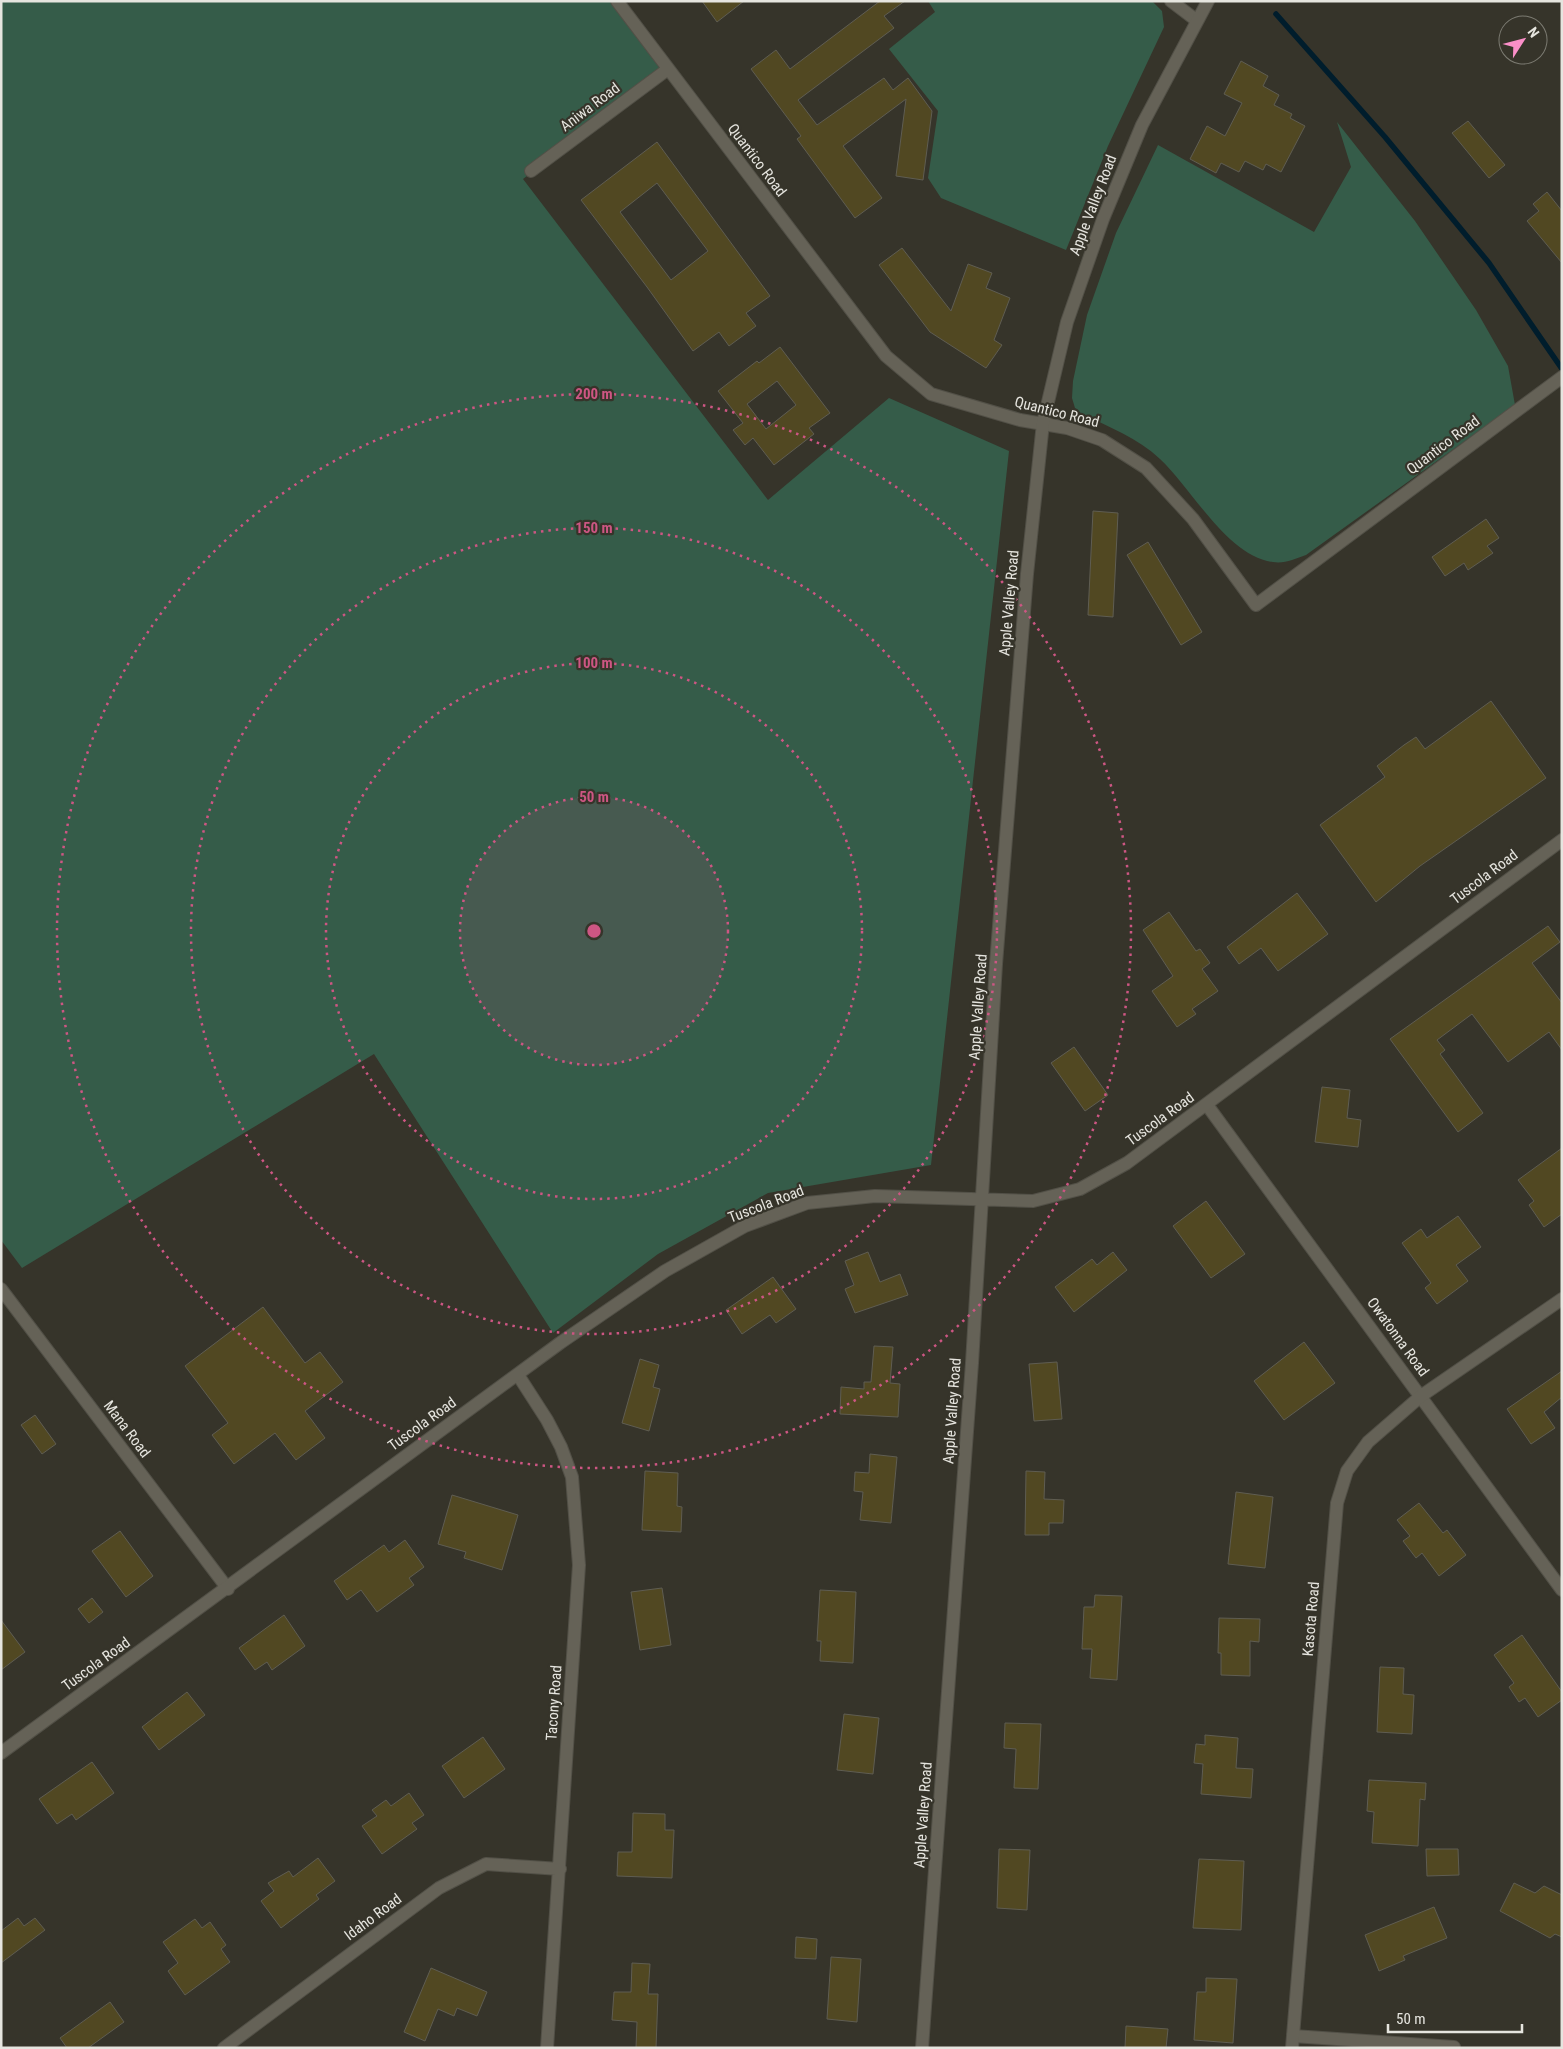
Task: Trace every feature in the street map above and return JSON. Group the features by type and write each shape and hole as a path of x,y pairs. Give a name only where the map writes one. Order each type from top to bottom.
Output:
{"street":[{"name":"Quantico Road","path":"617,1 886,356 931,394 1020,420 1044,423 1102,440 1146,468 1193,519 1256,605 1562,377"},
{"path":"1171,1 1196,20"},
{"name":"Apple Valley Road","path":"922,2048 983,1200 996,964 1027,574 1044,423 1067,322 1103,219 1142,125 1196,20 1208,1"},
{"name":"Aniwa Road","path":"531,171 668,70"},
{"name":"Tuscola Road","path":"1,1752 228,1589 518,1375 665,1271 745,1226 807,1203 875,1196 1033,1201 1080,1189 1127,1163 1562,840"},
{"name":"Owatonna Road","path":"1207,1105 1562,1590"},
{"name":"Mana Road","path":"1,1289 228,1589"},
{"name":"Kasota Road","path":"1293,2042 1337,1504 1347,1471 1368,1442 1421,1396 1562,1299"},
{"name":"Tacony Road","path":"518,1375 547,1420 561,1448 572,1477 580,1565 547,2048"},
{"name":"Idaho Road","path":"224,2048 439,1888 486,1864 560,1869"},
{"path":"1293,2042 1454,2047"}],"green space":[{"path":"1,1 612,1 668,69 523,179 768,500 889,398 1009,451 931,1165 768,1193 658,1254 553,1333 374,1054 22,1268 1,1240"},
{"path":"928,1 1152,1 1162,11 1164,27 1108,146 1066,250 941,198 928,178 938,111 889,49 935,12"},
{"path":"1337,122 1415,221 1476,310 1508,366 1515,405 1306,555 1285,562 1273,562 1257,557 1241,548 1226,535 1160,459 1142,445 1123,433 1082,414 1075,408 1072,398 1073,381 1087,315 1116,233 1158,145 1314,232 1351,167"}],"building":[{"path":"702,1 744,1 717,22"},
{"path":"880,1 905,1 884,16 894,28 798,100 817,125 884,78 893,90 908,78 932,111 923,180 896,176 906,99 843,146 882,198 855,218 797,139 801,136 751,69 776,50 790,69"},
{"path":"1241,61 1268,76 1263,86 1279,95 1274,105 1292,114 1290,118 1305,126 1281,172 1266,164 1263,170 1245,161 1239,172 1221,163 1216,173 1190,159 1207,126 1225,136 1242,103 1224,94"},
{"path":"1468,121 1505,165 1489,178 1452,133"},
{"path":"657,142 770,296 746,313 756,326 729,346 719,332 693,351 581,200","holes":["657,183 708,251 671,280 620,212"]},
{"path":"1547,192 1562,211 1562,263 1527,221 1539,211 1533,204"},
{"path":"902,248 951,311 968,264 992,273 986,288 1010,298 994,340 1002,345 986,368 930,332 879,265"},
{"path":"780,347 830,413 809,428 814,434 774,465 753,438 745,445 733,430 743,423 718,391 757,361 759,363","holes":["777,381 796,405 766,429 747,404"]},
{"path":"1093,511 1118,513 1113,617 1088,615"},
{"path":"1486,519 1499,538 1487,546 1493,553 1468,570 1464,563 1445,576 1432,557"},
{"path":"1148,542 1202,632 1181,645 1127,555"},
{"path":"1491,701 1546,778 1420,866 1376,902 1320,825 1385,777 1377,766 1404,745 1416,737 1425,749"},
{"path":"1297,893 1328,934 1278,971 1261,948 1239,964 1227,947"},
{"path":"1169,912 1196,951 1200,949 1210,963 1202,969 1218,991 1192,1009 1196,1014 1177,1027 1152,991 1173,976 1143,930"},
{"path":"1548,926 1560,942 1532,963 1562,1003 1562,1050 1549,1032 1508,1062 1472,1014 1437,1040 1445,1050 1440,1054 1483,1113 1458,1132 1390,1039"},
{"path":"1074,1047 1108,1095 1085,1111 1051,1063"},
{"path":"1322,1087 1350,1090 1347,1118 1361,1120 1358,1147 1315,1142"},
{"path":"1562,1148 1562,1214 1544,1227 1529,1205 1534,1201 1518,1180"},
{"path":"1206,1201 1245,1254 1211,1278 1173,1226"},
{"path":"1458,1216 1481,1247 1456,1265 1468,1281 1437,1304 1425,1288 1431,1283 1402,1243 1421,1229 1427,1238"},
{"path":"868,1252 880,1282 900,1274 908,1295 855,1313 845,1289 854,1285 845,1261"},
{"path":"1113,1252 1127,1270 1074,1312 1055,1287 1092,1259 1097,1265"},
{"path":"773,1277 796,1309 776,1323 770,1315 742,1334 726,1310"},
{"path":"263,1307 305,1363 320,1352 343,1382 305,1411 325,1438 296,1460 275,1433 234,1464 212,1435 228,1423 185,1366"},
{"path":"1304,1342 1335,1383 1284,1420 1254,1381"},
{"path":"874,1346 893,1347 890,1383 900,1384 898,1417 840,1414 841,1387 864,1389 864,1382 871,1382"},
{"path":"640,1359 659,1365 653,1387 660,1389 649,1431 622,1423"},
{"path":"1057,1362 1062,1419 1034,1421 1029,1364"},
{"path":"1562,1371 1562,1397 1544,1412 1555,1428 1531,1444 1507,1409"},
{"path":"35,1415 56,1444 42,1454 21,1425"},
{"path":"870,1454 897,1457 891,1523 860,1520 863,1492 854,1491 855,1472 869,1473"},
{"path":"645,1471 678,1473 677,1506 682,1507 681,1532 642,1530"},
{"path":"1026,1471 1045,1472 1044,1499 1064,1500 1063,1523 1049,1523 1049,1535 1025,1535"},
{"path":"1236,1492 1273,1497 1265,1568 1228,1564"},
{"path":"452,1495 518,1515 502,1570 464,1558 466,1552 438,1544"},
{"path":"1419,1503 1443,1533 1447,1530 1466,1555 1439,1576 1422,1553 1416,1558 1403,1541 1410,1536 1397,1520"},
{"path":"120,1531 153,1576 126,1597 92,1551"},
{"path":"405,1540 424,1567 409,1578 414,1585 377,1612 361,1590 347,1600 334,1581 384,1545 389,1552"},
{"path":"662,1588 671,1645 640,1650 631,1592"},
{"path":"820,1590 856,1592 853,1663 820,1661 821,1641 817,1641"},
{"path":"1095,1595 1122,1596 1117,1680 1090,1678 1092,1649 1082,1649 1084,1607 1094,1607"},
{"path":"92,1598 103,1612 89,1623 78,1609"},
{"path":"284,1615 305,1646 272,1670 267,1662 255,1670 239,1648"},
{"path":"1219,1618 1260,1619 1259,1642 1250,1641 1250,1676 1221,1675 1221,1653 1218,1653"},
{"path":"1,1620 25,1652 1,1670"},
{"path":"1522,1635 1562,1692 1562,1700 1538,1717 1525,1698 1519,1702 1509,1687 1514,1683 1494,1655"},
{"path":"1380,1667 1404,1668 1403,1694 1414,1695 1412,1734 1377,1732"},
{"path":"187,1692 205,1715 159,1750 142,1727"},
{"path":"844,1714 879,1718 873,1774 837,1770"},
{"path":"1005,1723 1041,1724 1038,1789 1014,1788 1016,1749 1004,1748"},
{"path":"1205,1735 1238,1738 1236,1768 1253,1769 1251,1798 1201,1794 1203,1764 1194,1763 1196,1744 1205,1745"},
{"path":"483,1737 505,1769 464,1798 442,1766"},
{"path":"92,1762 114,1793 76,1820 72,1814 57,1824 39,1799"},
{"path":"1369,1780 1426,1783 1425,1800 1420,1799 1418,1846 1372,1843 1374,1812 1367,1811"},
{"path":"409,1793 424,1815 412,1823 417,1829 382,1854 362,1826 377,1816 372,1810 386,1800 391,1806"},
{"path":"633,1813 665,1814 665,1830 674,1830 672,1878 617,1876 618,1852 632,1852"},
{"path":"999,1849 1030,1850 1027,1910 997,1908"},
{"path":"1426,1849 1458,1849 1459,1875 1427,1876"},
{"path":"318,1858 335,1881 316,1895 319,1899 281,1928 261,1901 274,1891 268,1883 289,1871 293,1877"},
{"path":"1199,1859 1244,1861 1241,1930 1193,1928"},
{"path":"1514,1883 1535,1893 1544,1886 1562,1895 1562,1937 1555,1934 1550,1938 1500,1911"},
{"path":"1434,1907 1447,1938 1403,1956 1405,1960 1379,1971 1365,1935"},
{"path":"18,1918 24,1926 35,1918 45,1930 1,1963 1,1931"},
{"path":"195,1919 202,1928 210,1922 226,1945 221,1949 230,1962 185,1995 168,1971 178,1963 163,1942"},
{"path":"796,1937 817,1939 816,1959 795,1958"},
{"path":"831,1957 861,1959 857,2022 827,2019"},
{"path":"632,1963 650,1964 648,1994 658,1994 656,2048 636,2048 637,2022 612,2020 614,1992 631,1992"},
{"path":"431,1968 487,1992 477,2016 457,2008 454,2016 438,2009 425,2041 404,2032"},
{"path":"1206,1978 1237,1979 1233,2043 1194,2040 1197,1992 1206,1992"},
{"path":"110,2002 124,2022 88,2048 67,2048 60,2038"},
{"path":"1126,2026 1168,2029 1166,2048 1125,2048"}],"waterway":[{"path":"1276,14 1385,137 1489,263 1562,369"}]}
